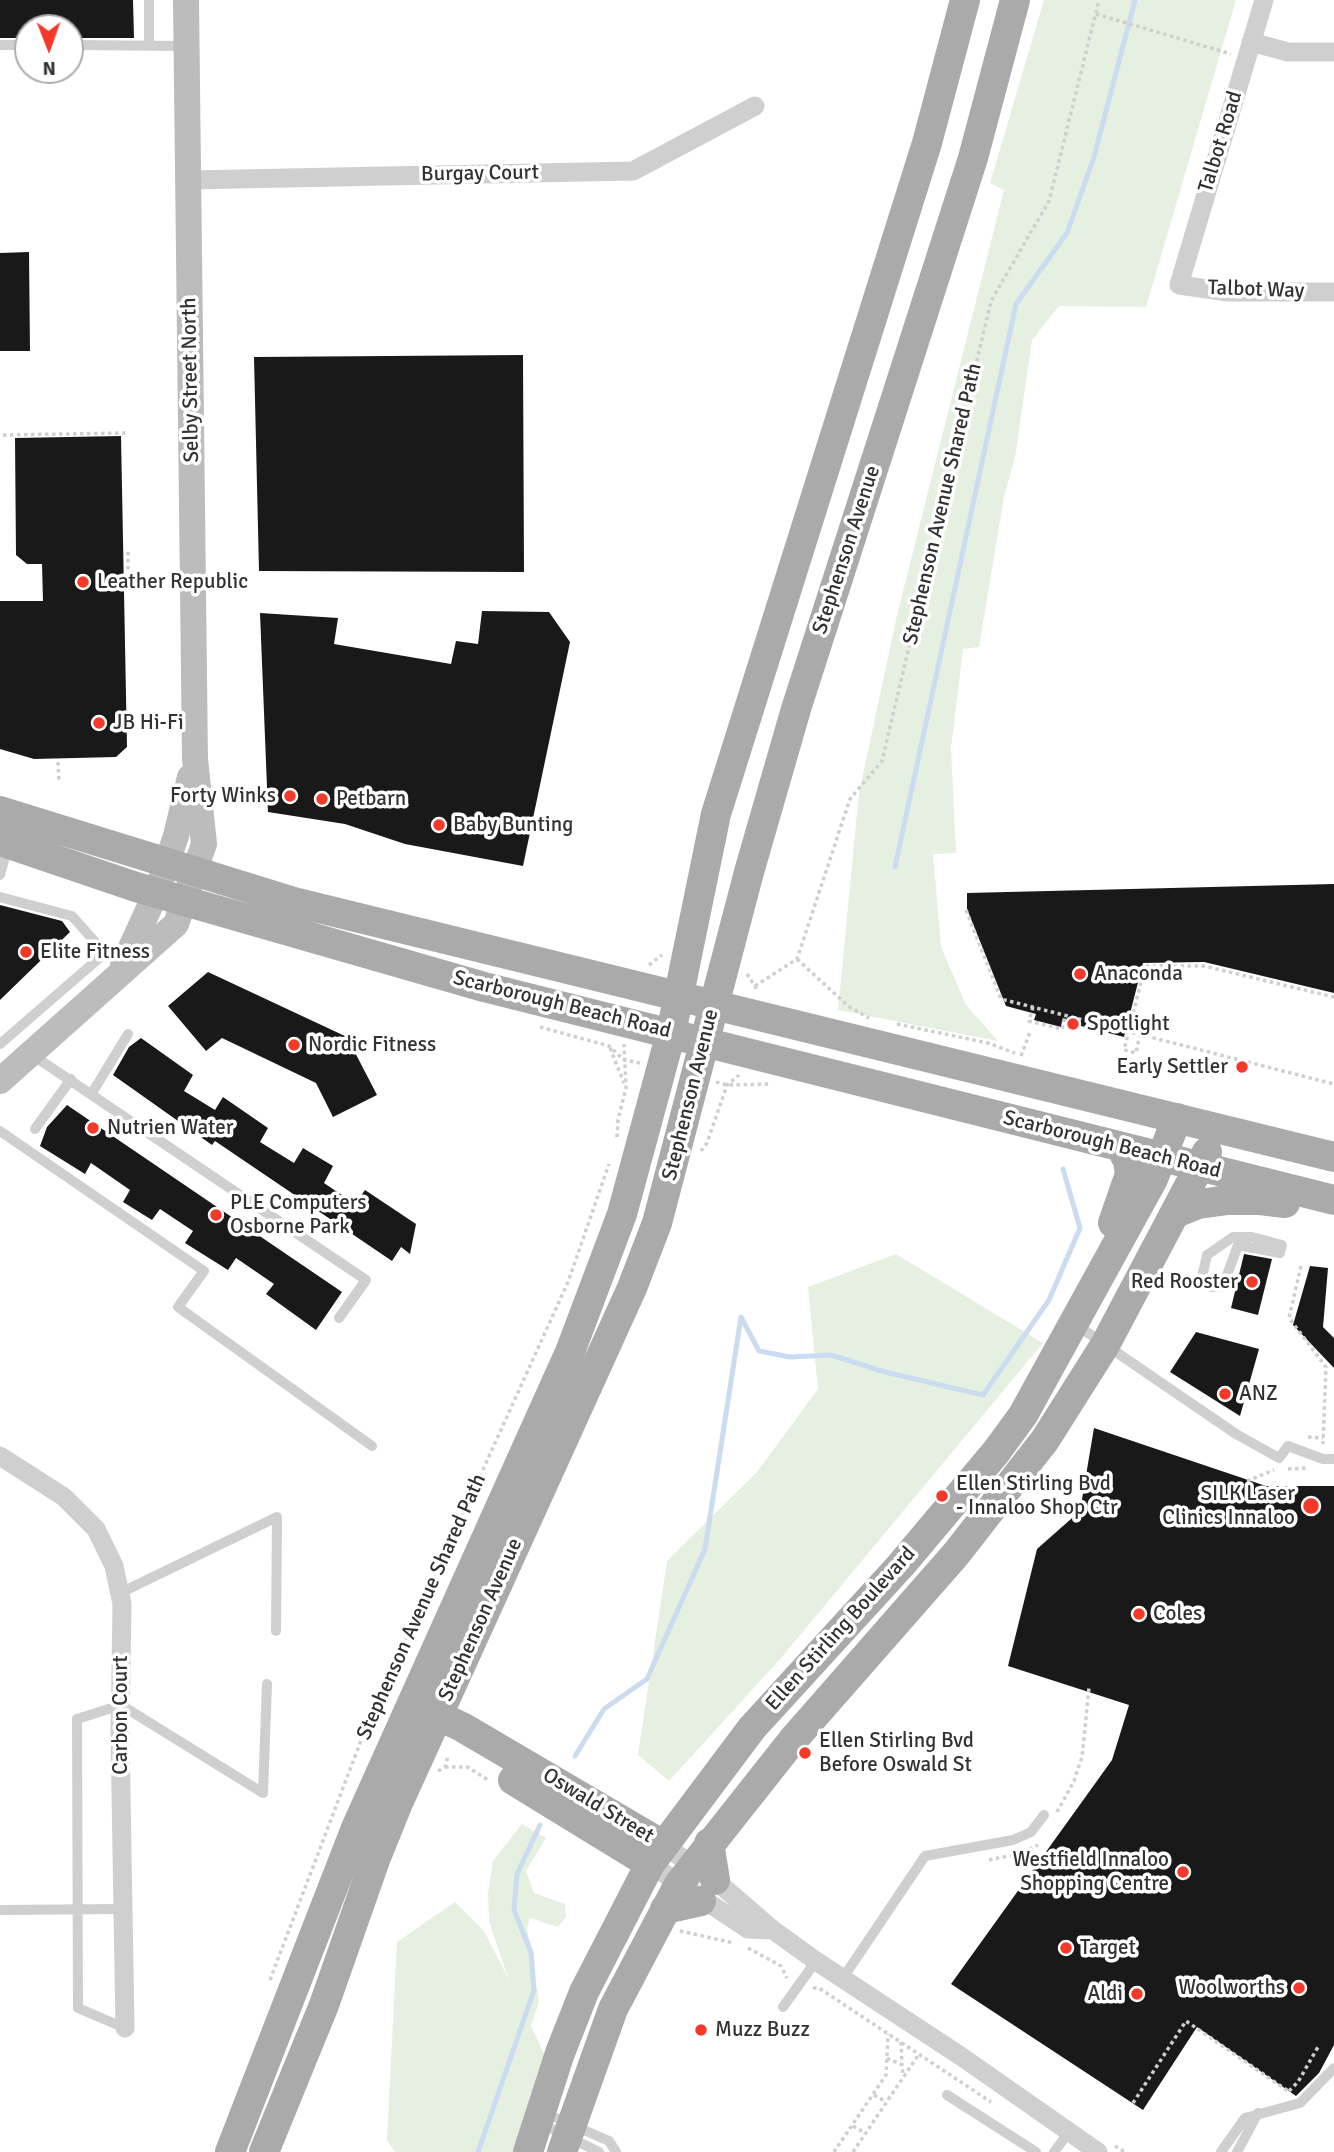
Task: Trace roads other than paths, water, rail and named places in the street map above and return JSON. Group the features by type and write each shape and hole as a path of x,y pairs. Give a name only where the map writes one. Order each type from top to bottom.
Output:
{"main road":[{"name":"Selby Street North","path":"181,866 176,836 195,759 186,0"},
{"name":"Stephenson Avenue","path":"230,2152 356,1828 570,1352 622,1214 680,997 716,814 927,143 965,0"},
{"name":"Stephenson Avenue","path":"264,2152 324,2005 374,1860 632,1288 657,1223 676,1161 714,1005 796,709 974,158 1015,0"},
{"name":"Scarborough Beach Road","path":"0,811 294,902 1334,1157"},
{"name":"Scarborough Beach Road","path":"4,843 185,900 484,986 1334,1200"},
{"path":"120,972 157,891 181,866"},
{"path":"0,1081 176,924 185,900 181,866"},
{"name":"Ellen Stirling Boulevard","path":"528,2152 584,1992 657,1854 752,1728 901,1565 996,1452 1023,1415 1076,1324 1153,1180 1177,1118"},
{"name":"Ellen Stirling Boulevard","path":"567,2138 613,2009 691,1887 792,1741 956,1554 1045,1440 1105,1345 1201,1168 1217,1129"},
{"path":"1076,1324 1086,1281 1116,1214 1130,1174 1128,1161 1121,1148"},
{"path":"1178,1212 1198,1204 1260,1199 1334,1210"},
{"name":"Oswald Street","path":"406,1712 433,1725 544,1797 657,1854"}],"street":[{"name":"Talbot Road","path":"1179,285 1264,0"},
{"path":"1248,50 1334,52"},
{"name":"Burgay Court","path":"189,180 633,171 755,106"},
{"name":"Talbot Way","path":"1179,285 1228,292 1334,292"},
{"name":"Carbon Court","path":"0,1456 64,1497 96,1529 114,1566 120,1593 125,2028"},
{"name":"Oswald Street","path":"657,1854 691,1887 748,1929 773,1930 1097,2152"}],"lane":[{"path":"149,0 149,46"},
{"path":"84,45 188,47"},
{"path":"0,875 4,843"},
{"path":"0,897 72,916 105,953 0,1044"},
{"path":"92,1093 128,1034"},
{"path":"31,1054 366,1280 340,1318"},
{"path":"36,1129 71,1079"},
{"path":"0,1131 204,1270 178,1307 372,1446"},
{"path":"1233,1237 1252,1237 1282,1245 1280,1251 1238,1245 1223,1286 1211,1287 1202,1277 1207,1255 1233,1237"},
{"path":"1076,1324 1236,1434 1279,1458 1288,1446 1323,1459 1334,1459"},
{"path":"120,1593 277,1517 276,1630"},
{"path":"125,2028 78,2008 76,1719 121,1706 264,1793 267,1684"},
{"path":"843,1978 925,1856 1013,1840 1031,1832 1048,1818"},
{"path":"0,1910 122,1909"},
{"path":"783,2007 816,1961"},
{"path":"1221,2152 1240,2122 1259,2112 1300,2103 1334,2068"},
{"path":"947,2095 1036,2152"},
{"path":"1237,2152 1259,2112"},
{"path":"540,2117 567,2138 599,2152"},
{"path":"1054,2152 1069,2132"},
{"path":"567,2138 609,2141 616,2152"}],"waterway":[{"path":"895,867 1016,304 1067,233 1094,157 1135,0"},
{"path":"575,1756 604,1709 647,1679 705,1549 741,1317 759,1351 790,1357 831,1355 885,1372 983,1395 1049,1300 1080,1228 1063,1169"},
{"path":"478,2152 534,1990 531,1952 514,1910 517,1874 540,1825"}],"place":[{"name":"Leather Republic","path":"83,582"},
{"name":"JB Hi-Fi","path":"99,723"},
{"name":"Forty Winks","path":"290,796"},
{"name":"Petbarn","path":"322,799"},
{"name":"Baby Bunting","path":"439,825"},
{"name":"Elite Fitness","path":"26,952"},
{"name":"Anaconda","path":"1080,974"},
{"name":"Spotlight","path":"1073,1024"},
{"name":"Nordic Fitness","path":"294,1045"},
{"name":"Early Settler","path":"1242,1067"},
{"name":"Nutrien Water","path":"93,1128"},
{"name":"PLE Computers Osborne Park","path":"216,1215"},
{"name":"Red Rooster","path":"1252,1282"},
{"name":"ANZ","path":"1225,1394"},
{"name":"Ellen Stirling Bvd - Innaloo Shop Ctr","path":"942,1496"},
{"name":"SILK Laser Clinics Innaloo","path":"1311,1506"},
{"name":"Coles","path":"1139,1614"},
{"name":"Ellen Stirling Bvd Before Oswald St","path":"805,1753"},
{"name":"Westfield Innaloo Shopping Centre","path":"1183,1872"},
{"name":"Target","path":"1066,1948"},
{"name":"Woolworths","path":"1299,1988"},
{"name":"Aldi","path":"1137,1994"},
{"name":"Muzz Buzz","path":"701,2030"}]}
